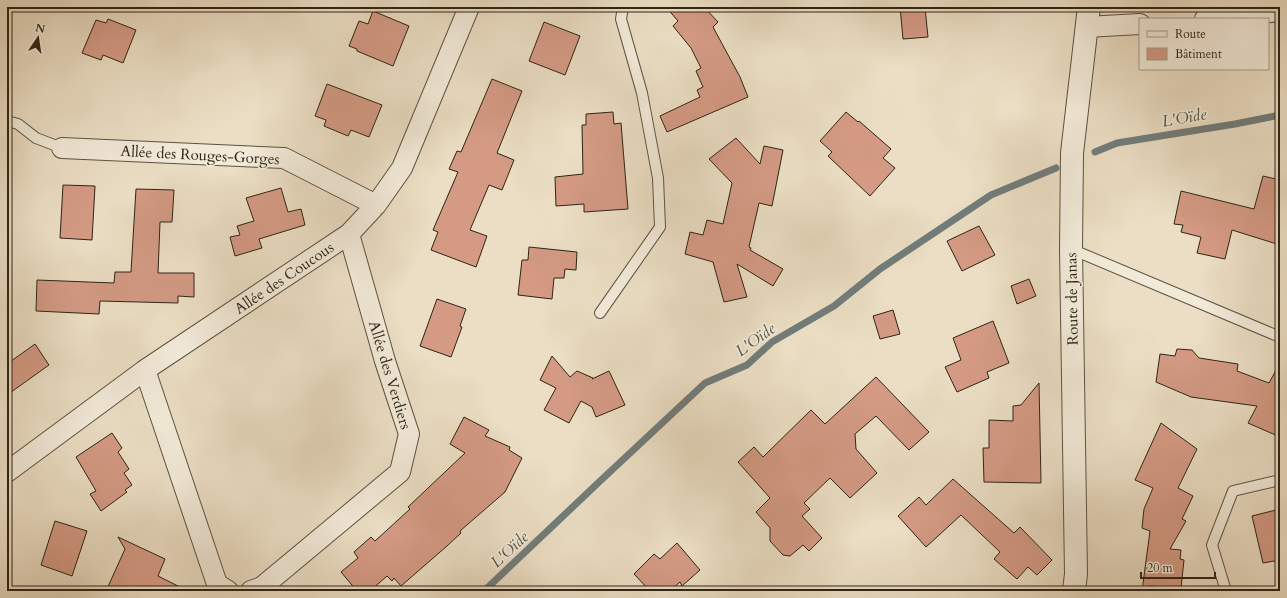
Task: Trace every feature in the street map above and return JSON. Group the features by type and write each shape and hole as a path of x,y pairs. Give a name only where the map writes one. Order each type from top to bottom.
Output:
{"street":[{"name":"Allée des Coucous","path":"7,472 145,370 349,234 376,205 402,168 468,7"},
{"path":"1214,18 1280,11"},
{"path":"1088,17 1139,24"},
{"name":"Route de Janas","path":"1074,591 1076,574 1071,249 1072,153 1088,17"},
{"name":"Allée des Rouges-Gorges","path":"62,148 284,158 376,205"},
{"name":"Allée des Verdiers","path":"251,591 262,587 400,472 409,434 385,362 349,234"},
{"path":"145,370 217,584 228,591"}],"lane":[{"path":"600,312 660,227 658,178 642,93 621,19 623,7"},
{"path":"7,120 18,124 36,138 62,148"},
{"path":"1071,249 1280,337"},
{"path":"1226,591 1212,545 1233,491 1280,480"}],"building":[{"path":"666,7 704,7 718,22 713,27 740,77 748,97 667,132 660,116 700,97 697,90 703,87 696,71 701,68 691,48 673,26 678,21"},
{"path":"900,7 925,7 928,37 903,39"},
{"path":"373,11 409,26 393,66 357,51 357,49 349,46 359,21 368,24"},
{"path":"108,19 136,30 123,63 103,55 101,60 82,53 96,20 106,23"},
{"path":"544,22 580,36 565,75 529,61"},
{"path":"492,79 522,91 497,153 514,160 502,190 489,185 470,230 487,236 476,267 431,250 438,232 433,230 458,172 449,169 457,151 461,152"},
{"path":"327,84 382,105 369,137 351,130 348,136 324,126 326,120 315,116"},
{"path":"613,112 614,124 621,123 628,209 584,212 584,204 556,206 555,177 583,174 582,125 586,125 586,114"},
{"path":"846,112 858,122 859,121 891,149 883,158 895,168 870,196 828,156 832,152 820,141"},
{"path":"736,138 760,164 764,146 783,150 772,206 759,203 749,247 751,248 750,250 783,269 773,286 737,264 747,297 724,302 713,262 685,254 690,232 703,235 707,220 723,224 732,183 709,159"},
{"path":"1263,176 1280,180 1280,245 1232,230 1225,259 1197,253 1201,237 1181,232 1183,225 1174,224 1181,191 1254,209"},
{"path":"63,185 95,186 92,240 60,238"},
{"path":"281,188 288,212 301,209 305,225 259,239 262,248 235,256 230,237 240,235 237,226 254,221 246,198"},
{"path":"136,189 174,190 172,222 160,222 158,273 194,273 194,297 178,296 178,303 100,301 99,314 36,311 37,280 114,283 115,272 131,272"},
{"path":"979,226 995,255 962,271 947,241"},
{"path":"529,247 577,252 576,270 565,269 564,278 554,278 552,299 518,295 522,260 528,260"},
{"path":"1029,279 1036,296 1017,304 1011,286"},
{"path":"437,299 466,309 460,326 462,327 451,357 420,346"},
{"path":"893,310 900,334 880,339 873,316"},
{"path":"993,321 1009,363 987,372 989,378 957,392 945,367 961,360 953,338"},
{"path":"35,344 49,365 7,395 7,364"},
{"path":"1177,349 1192,350 1199,358 1238,364 1237,371 1269,383 1280,363 1280,437 1248,423 1257,406 1191,397 1156,382 1160,354 1175,356"},
{"path":"552,356 570,377 577,371 593,378 592,379 609,371 625,405 596,417 592,407 581,401 569,423 544,410 556,388 540,380"},
{"path":"876,377 929,432 909,450 876,416 855,434 856,449 877,473 850,498 830,478 804,503 810,509 802,516 822,538 809,551 803,545 790,556 783,555 770,541 770,528 756,512 770,498 738,462 754,447 763,457 811,410 825,424"},
{"path":"1039,383 1041,483 984,482 983,448 989,448 989,420 1013,421 1013,406 1021,405"},
{"path":"464,417 489,430 485,436 510,447 509,450 522,458 505,492 460,531 461,533 401,586 394,578 392,581 387,576 370,591 357,591 341,572 358,558 354,552 371,537 375,541 410,509 408,507 465,453 450,444"},
{"path":"1161,423 1197,449 1178,488 1193,496 1182,519 1186,521 1170,549 1181,550 1180,559 1184,560 1181,588 1149,586 1147,591 1142,591 1150,531 1142,528 1144,509 1153,488 1135,480"},
{"path":"112,433 122,448 118,452 129,469 124,473 132,485 125,490 127,492 101,511 90,494 96,491 76,457"},
{"path":"953,479 1014,533 1020,527 1052,560 1037,575 1028,567 1017,579 994,559 1000,552 961,515 926,547 898,516 919,497 926,505"},
{"path":"1280,509 1280,560 1263,563 1252,516"},
{"path":"55,521 87,531 72,576 41,565"},
{"path":"118,537 165,559 158,576 188,591 106,591 125,549"},
{"path":"677,543 700,570 682,586 680,582 670,591 650,591 634,574 654,554 660,559"}],"waterway":[{"name":"L'Oïde","path":"1095,152 1117,143 1235,124 1280,115"},
{"name":"L'Oïde","path":"484,591 705,383 747,365 772,342 834,306 880,269 991,195 1056,168"}]}
